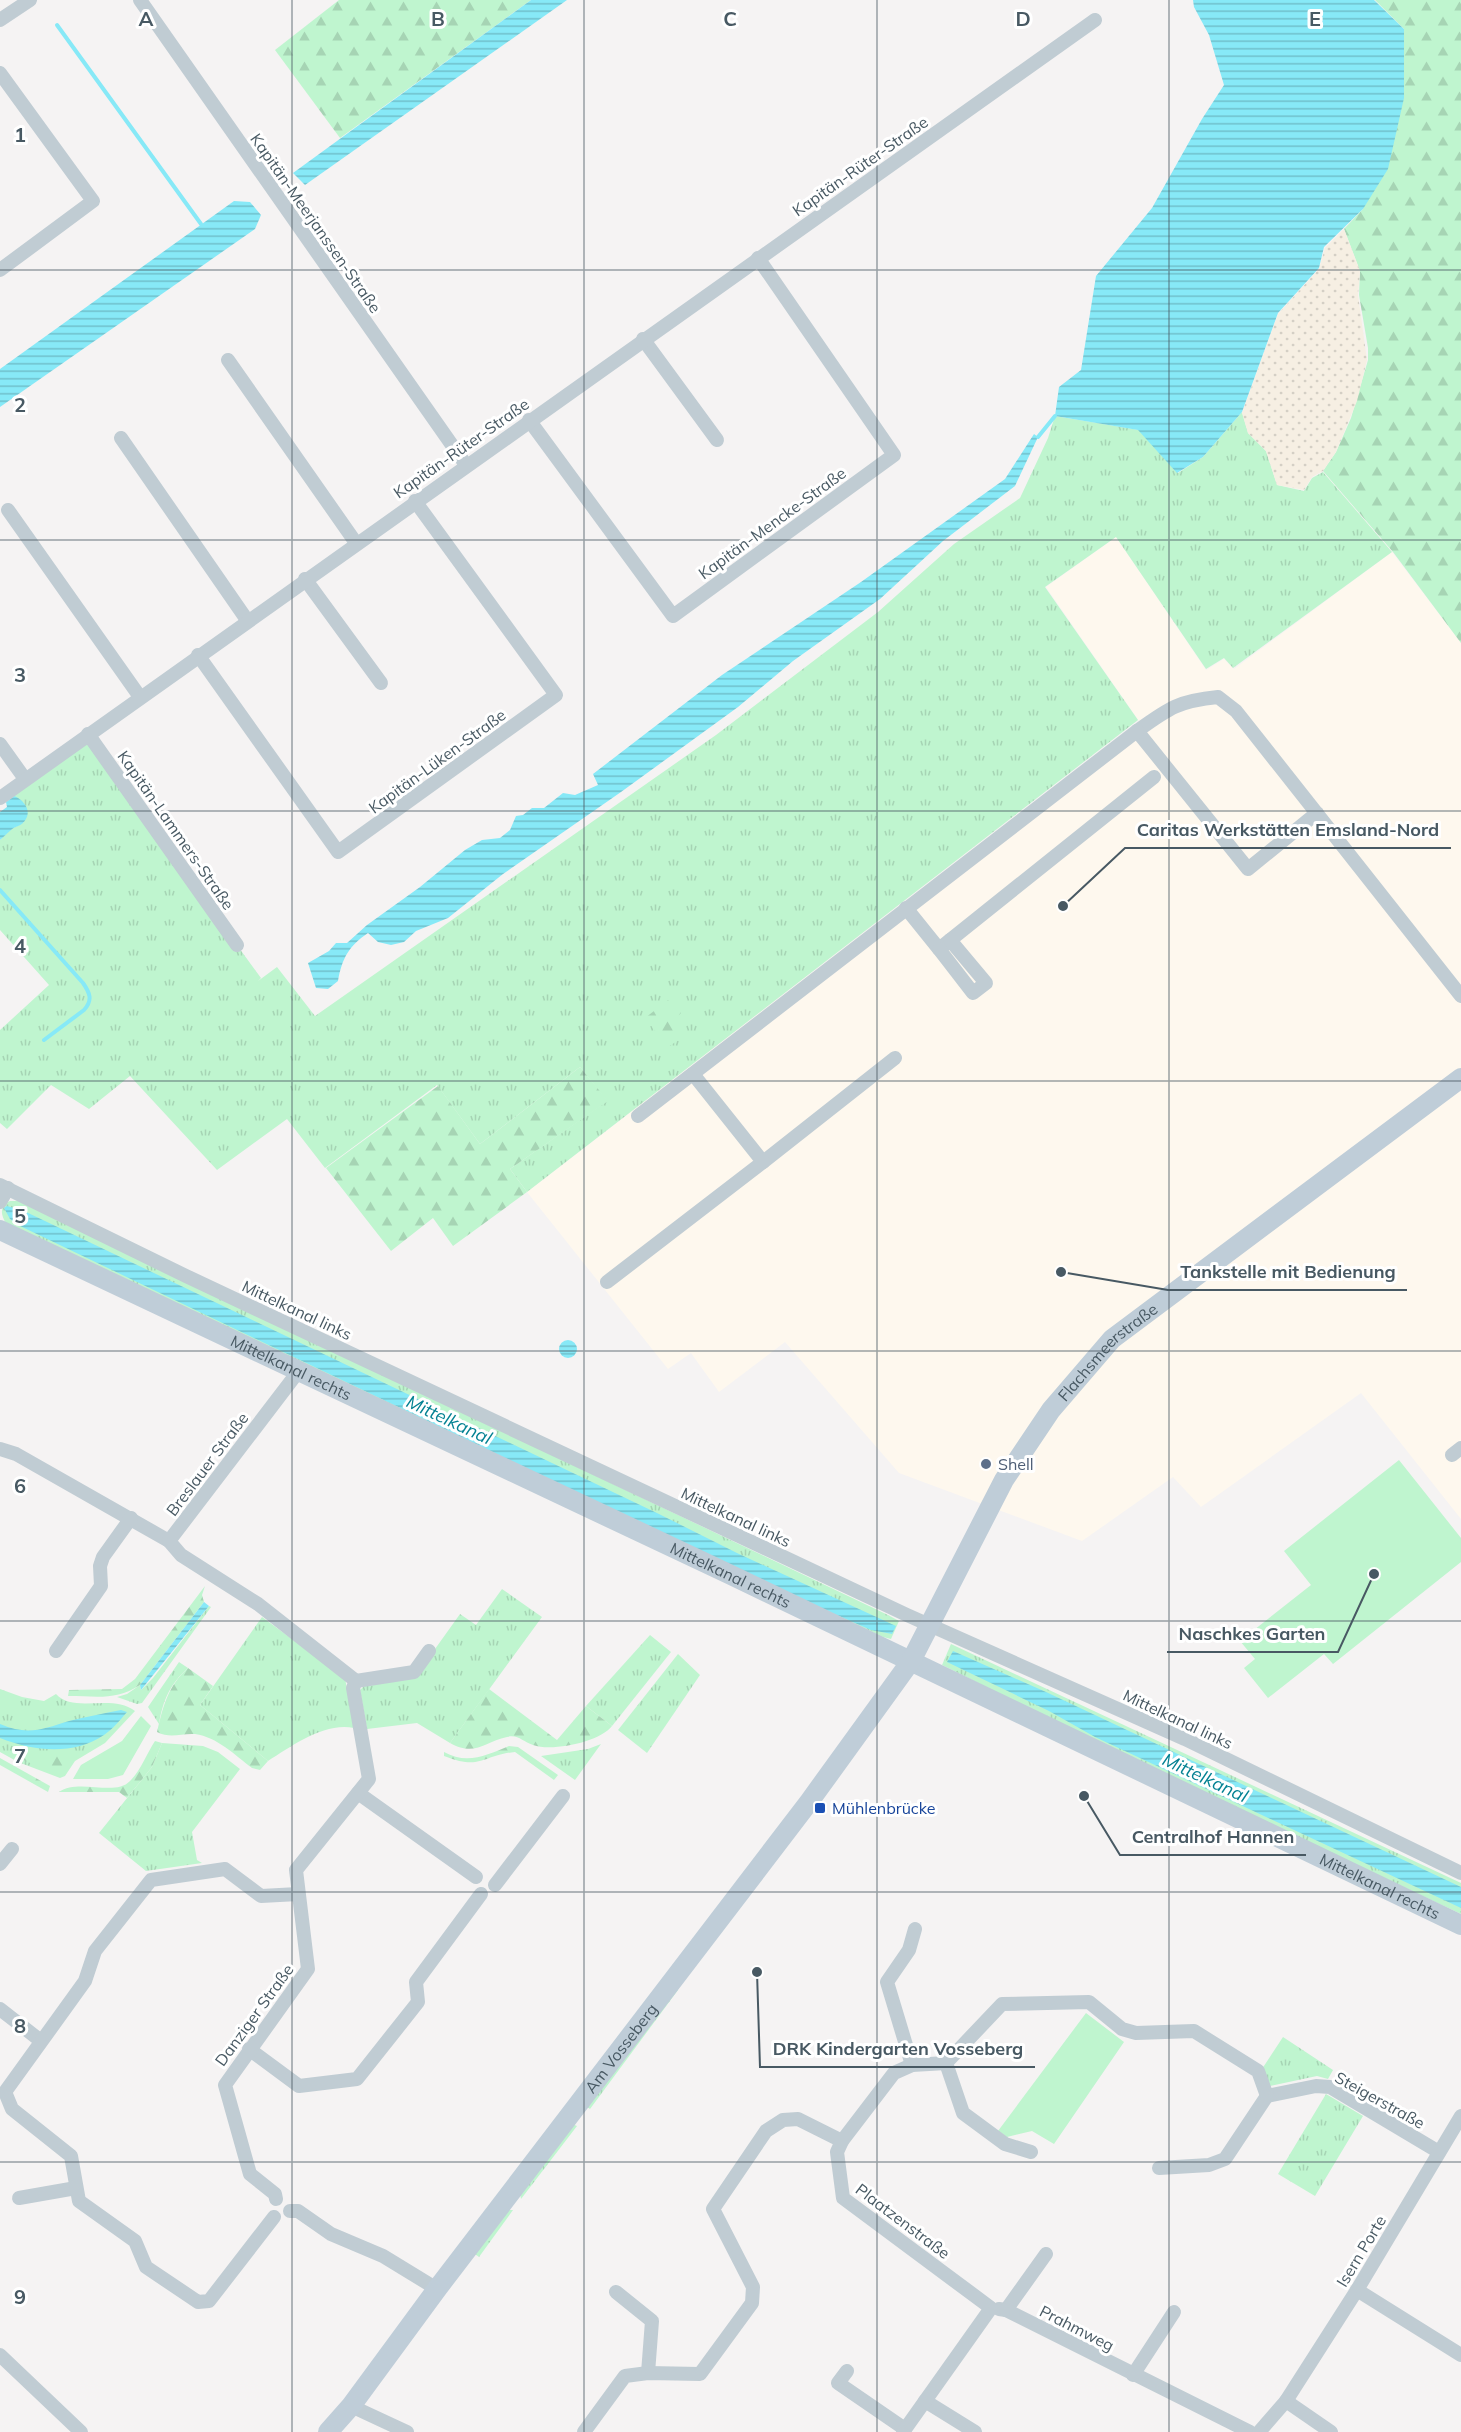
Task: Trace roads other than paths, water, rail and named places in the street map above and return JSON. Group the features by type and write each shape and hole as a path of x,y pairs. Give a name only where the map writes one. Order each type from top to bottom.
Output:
{"street":[{"path":"0,20 30,0"},
{"name":"Kapitän-Meerjanssen-Straße","path":"140,0 466,465"},
{"name":"Kapitän-Rüter-Straße","path":"0,798 247,620 1095,20"},
{"path":"0,73 93,201 0,270"},
{"name":"Kapitän-Mencke-Straße","path":"529,420 673,616 894,455 758,258"},
{"path":"643,339 717,440"},
{"path":"228,360 356,543"},
{"path":"121,438 247,620"},
{"name":"Kapitän-Lüken-Straße","path":"198,656 338,852 556,695 416,501"},
{"path":"8,510 140,697"},
{"path":"305,579 381,683"},
{"path":"638,1116 1167,709 1189,700 1218,697 1236,711 1461,996"},
{"path":"1137,732 1248,869 1317,813"},
{"name":"Kapitän-Lammers-Straße","path":"88,734 237,945"},
{"path":"0,744 25,779"},
{"path":"939,949 1154,777"},
{"path":"906,908 973,993 986,983 950,940"},
{"path":"607,1282 895,1058"},
{"path":"693,1074 763,1162"},
{"name":"Flachsmeerstraße","path":"921,1642 1004,1480 1051,1410 1112,1339 1461,1078"},
{"path":"0,1202 4,1187"},
{"name":"Mittelkanal links","path":"4,1187 921,1642 1185,1739 1461,1873"},
{"name":"Mittelkanal rechts","path":"0,1230 298,1372 921,1642 1461,1925"},
{"name":"Breslauer Straße","path":"0,1449 16,1454 169,1541 298,1372"},
{"path":"56,1651 101,1586 100,1566 103,1557 131,1518"},
{"path":"169,1541 182,1555 258,1604 356,1681 414,1672 429,1651"},
{"name":"Am Vosseberg","path":"328,2432 351,2406 437,2289 803,1809 921,1642"},
{"name":"Danziger Straße","path":"276,2199 275,2194 250,2174 225,2085 308,1969 296,1870 369,1779 353,1688 356,1681"},
{"path":"358,1793 476,1877"},
{"path":"476,1877 475,1889 481,1894 491,1893 563,1796"},
{"path":"0,1864 12,1849"},
{"path":"274,2217 209,2301 198,2302 146,2267 135,2241 79,2201 71,2156 12,2109 3,2093 85,1981 95,1951 152,1880 225,1869 261,1896 298,1894"},
{"path":"476,1877 486,1873 494,1880 495,1885"},
{"path":"249,2049 299,2086 357,2079 418,2002 416,1982 481,1894"},
{"path":"912,2065 887,1982 909,1950 915,1929"},
{"path":"584,2432 625,2376 648,2373 700,2374 752,2303 753,2287 712,2210 766,2131 783,2120 798,2119 842,2141 894,2073 912,2065 946,2064 1002,2004 1089,2002 1122,2029 1136,2033 1194,2031 1258,2071 1267,2096 1225,2159 1209,2165 1159,2168"},
{"path":"0,2009 41,2041"},
{"path":"946,2064 963,2113 1005,2144 1031,2152"},
{"name":"Steigerstraße","path":"1267,2096 1316,2086 1330,2087 1439,2152"},
{"name":"Isern Porte","path":"1259,2432 1286,2401 1357,2290 1461,2116"},
{"name":"Plaatzenstraße","path":"842,2141 837,2152 843,2198 991,2308 1006,2310"},
{"path":"19,2198 76,2188"},
{"path":"274,2217 270,2208 276,2199 287,2201 290,2211"},
{"path":"290,2211 298,2211 331,2234 383,2256 437,2289"},
{"path":"274,2217 284,2219 290,2211"},
{"path":"1006,2310 1046,2254"},
{"path":"1357,2290 1461,2355"},
{"path":"616,2292 652,2321 648,2373"},
{"path":"847,2372 838,2383 904,2430 991,2308"},
{"name":"Prahmweg","path":"1006,2310 1250,2432"},
{"path":"1133,2375 1174,2312"},
{"path":"0,2355 81,2432"},
{"path":"925,2401 975,2432"},
{"path":"1286,2401 1331,2432"},
{"path":"351,2406 407,2432"}],"water":[{"path":"531,0 567,0 305,185 293,173"},
{"path":"1193,0 1374,0 1404,29 1404,98 1388,169 1363,209 1324,247 1319,268 1278,313 1242,412 1203,457 1177,473 1138,430 1055,416 1059,387 1081,370 1096,276 1152,208 1202,119 1224,85 1209,35 1194,7"},
{"path":"234,201 250,202 261,215 255,229 0,407 0,369"},
{"path":"1034,434 1038,437 1015,486 943,541 880,599 793,661 738,707 503,874 448,918 416,931 404,942 391,945 378,942 368,933 347,953 338,981 328,989 316,988 308,963 329,951 336,943 347,943 465,850 482,840 500,838 510,830 516,816 523,815 532,808 544,808 563,793 575,795 598,785 593,774 722,675 861,582 1005,479"},
{"path":"14,796 24,803 28,815 23,823 0,840 0,812 7,807 6,802"},
{"name":"Mittelkanal","path":"7,1206 24,1211 739,1554 896,1626 892,1634 871,1630 793,1596 18,1225 10,1219 4,1208"},
{"path":"568,1340 574,1343 577,1349 574,1355 568,1358 562,1355 559,1349 562,1343"},
{"path":"204,1602 209,1606 141,1690 140,1685"},
{"name":"Mittelkanal","path":"953,1651 1046,1692 1461,1887 1461,1908 1095,1737 1049,1711 947,1662"},
{"path":"121,1710 127,1712 110,1730 92,1742 79,1746 66,1749 39,1748 0,1738 0,1724 19,1730 35,1730"}],"waterway":[{"path":"57,25 201,224"},
{"path":"1038,437 1055,416"},
{"path":"0,890 83,983 89,993 89,1003 84,1010 44,1040"}],"place":[{"name":"Caritas Werkstätten Emsland-Nord","path":"1063,906"},
{"name":"Tankstelle mit Bedienung","path":"1061,1272"},
{"name":"Shell","path":"986,1464"},
{"name":"Naschkes Garten","path":"1374,1574"},
{"name":"Centralhof Hannen","path":"1084,1796"},
{"name":"Mühlenbrücke","path":"820,1808"},
{"name":"DRK Kindergarten Vosseberg","path":"757,1972"}]}
